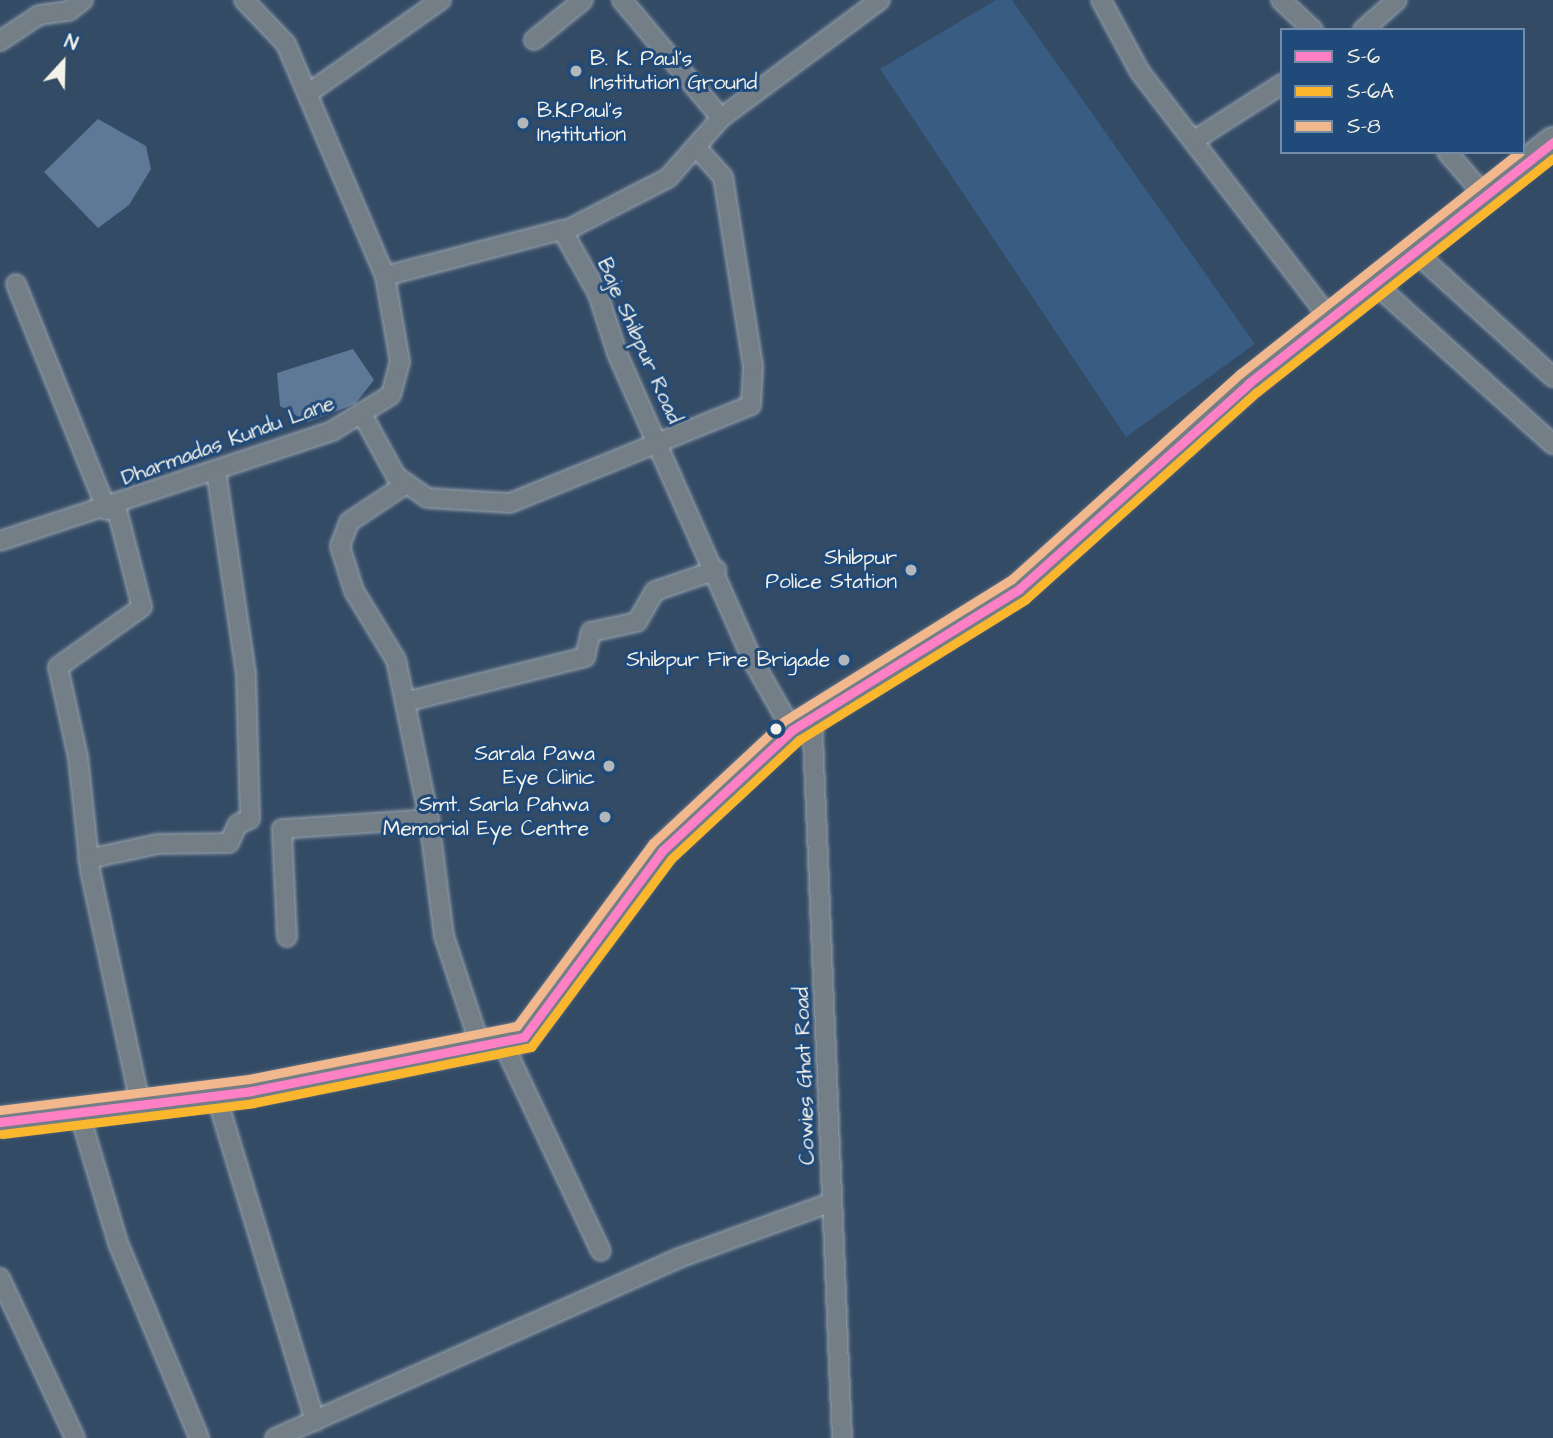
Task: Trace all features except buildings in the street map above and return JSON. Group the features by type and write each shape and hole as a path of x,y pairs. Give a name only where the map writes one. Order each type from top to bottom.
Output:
{"main road":[{"path":"0,1122 216,1095 524,1037 662,851 802,721 1019,589 1330,319 1553,142"}],"street":[{"path":"0,41 39,15 69,11 83,0"},
{"path":"244,0 286,44 310,92 385,276 489,245 563,232 667,178 698,149 721,118 880,0"},
{"path":"310,92 441,0"},
{"path":"534,40 583,0"},
{"path":"622,0 721,118"},
{"path":"1101,0 1140,72 1195,139 1330,319"},
{"path":"1281,0 1311,28"},
{"path":"1365,28 1397,0"},
{"path":"1195,139 1280,85"},
{"path":"362,414 406,484 427,498 510,503 660,446 751,405 753,366 723,177 698,149"},
{"path":"1449,154 1485,196"},
{"name":"Baje Shibpur Road","path":"563,232 598,294 754,663 802,721"},
{"path":"1414,251 1553,377"},
{"name":"Dharmadas Kundu Lane","path":"0,541 111,508 216,472 362,414 391,395 400,362 385,276"},
{"path":"1374,283 1553,444"},
{"path":"16,284 111,508 142,607 58,667 78,757 88,859 140,1104"},
{"path":"216,472 246,674 250,820"},
{"path":"406,484 349,522 340,546 354,591 386,635 405,702 429,819 444,936 491,1043 600,1251"},
{"path":"405,702 584,657 591,632 637,622 655,591 716,570"},
{"name":"Cowies Ghat Road","path":"802,721 832,1202 842,1438"},
{"path":"88,859 158,844 229,843 238,824 250,820 282,829 429,819"},
{"path":"282,829 287,937"},
{"path":"216,1095 315,1421"},
{"path":"79,1112 128,1267 199,1438"},
{"path":"275,1438 679,1258 832,1202"},
{"path":"0,1278 75,1438"}],"shaded area":[{"path":"996,0 1012,0 1255,344 1126,437 880,69"},
{"path":"98,119 146,146 151,169 129,205 98,228 44,172"},
{"path":"353,349 374,380 355,404 308,422 280,406 277,373"}],"transit line":[{"name":"S-6","path":"0,1122 251,1091 524,1037 662,851 792,730 1019,589 1249,383 1553,142"},
{"name":"S-8","path":"0,1110 249,1079 517,1026 653,843 784,721 1012,579 1241,373 1517,154"},
{"name":"S-6A","path":"2,1134 253,1103 531,1047 671,859 799,740 1026,599 1257,392 1553,158"}],"place":[{"name":"B. K. Paul's Institution Ground","path":"576,71"},
{"name":"B.K.Paul's Institution","path":"523,123"},
{"name":"Shibpur Police Station","path":"911,570"},
{"name":"Shibpur Fire Brigade","path":"844,660"},
{"name":"Sarala Pawa Eye Clinic","path":"609,766"},
{"name":"Smt. Sarla Pahwa Memorial Eye Centre","path":"605,817"}]}
